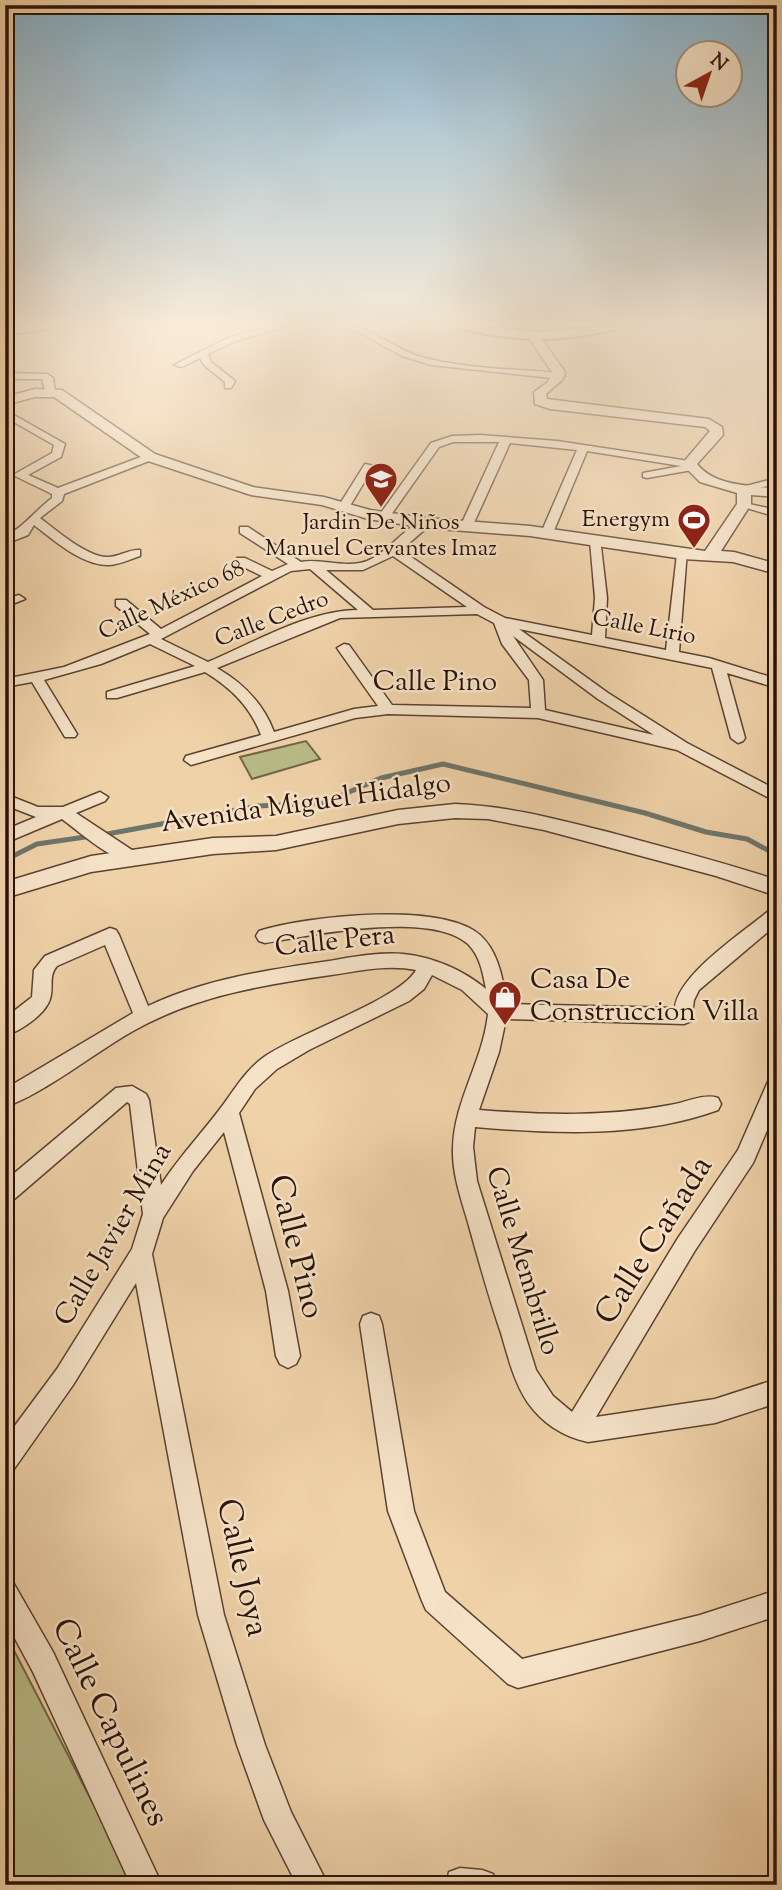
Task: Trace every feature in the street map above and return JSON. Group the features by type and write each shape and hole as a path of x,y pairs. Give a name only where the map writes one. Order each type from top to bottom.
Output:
{"street":[{"path":"5,413 60,444 57,454 19,475 58,492 150,457"},
{"path":"89,413 150,457 251,491 309,498 384,517 547,533 683,554 711,554 744,559 777,569"},
{"path":"631,413 698,420 713,425 717,430 716,435 690,466 647,475"},
{"path":"384,517 439,441 453,438 506,439 690,466 709,480 777,493"},
{"path":"467,525 506,439"},
{"path":"547,533 583,449"},
{"path":"344,507 369,466"},
{"path":"744,488 777,481"},
{"path":"711,554 744,504 744,488"},
{"path":"5,540 24,532 33,518 58,499 58,492"},
{"path":"744,504 777,514"},
{"path":"33,518 53,534 102,561 117,560 136,552"},
{"name":"Calle México 68","path":"5,683 70,669 154,637 272,576 305,564 362,566 393,550 426,523"},
{"path":"244,530 305,564 370,614"},
{"path":"596,541 601,598 598,640"},
{"name":"Calle Pino","path":"393,550 479,610 500,621 554,663 682,746 777,797"},
{"path":"672,656 683,554"},
{"path":"242,561 272,576"},
{"path":"121,603 154,637 240,690 257,708 265,721 269,737"},
{"name":"Calle Cedro","path":"112,695 206,667 339,614 450,613 479,610"},
{"path":"500,621 509,644 536,680 538,713"},
{"name":"Calle Lirio","path":"500,621 719,666 777,684"},
{"path":"344,648 388,709"},
{"path":"719,666 738,738"},
{"path":"36,677 70,734"},
{"name":"Calle Pino","path":"191,760 354,714 388,709 538,713 682,746"},
{"path":"5,837 66,815 100,797"},
{"path":"5,799 36,813 66,815 132,858"},
{"name":"Avenida Miguel Hidalgo","path":"5,890 92,864 213,846 276,843 398,817 455,811 515,816 720,869 777,888"},
{"path":"496,1011 684,1016 685,1000 693,985 777,915"},
{"name":"Calle Membrillo","path":"265,936 315,928 401,920 435,923 467,934 479,947 494,974 496,1011 493,1037 464,1136 463,1161 468,1186 533,1390 552,1412 576,1428"},
{"path":"5,1028 33,1009 41,999 43,970 51,961 110,935 143,1016"},
{"name":"Calle Pera","path":"5,1099 143,1016 197,993 284,973 370,961 409,962 427,966 463,981 486,998 496,1011"},
{"name":"Calle Javier Mina","path":"5,1460 65,1377 141,1254 154,1214 186,1164 229,1112 248,1083 270,1063 403,996 418,984 427,966"},
{"name":"Calle Cañada","path":"576,1428 686,1245 746,1156 777,1083"},
{"path":"8,1186 123,1094 132,1094 139,1100 154,1214"},
{"path":"468,1118 541,1123 605,1123 684,1113 711,1104"},
{"name":"Calle Pino","path":"229,1112 277,1291 288,1356"},
{"name":"Calle Joya","path":"141,1254 211,1615 251,1745 274,1808 313,1885"},
{"path":"371,1324 401,1511 435,1601 519,1674 700,1628 777,1603"},
{"path":"576,1428 588,1430 716,1411 777,1391"},
{"name":"Calle Capulines","path":"5,1593 43,1662 147,1885"}],"green space":[{"path":"306,741 320,759 252,779 240,757"},
{"path":"5,1633 135,1885 5,1885"}],"waterway":[{"path":"102,835 258,806 324,803 381,778 443,764 645,813 706,832 747,839 777,855"},
{"path":"5,860 37,844 92,836"}],"place":[{"name":"Jardin De Niños Manuel Cervantes Imaz","path":"381,509"},
{"name":"Energym","path":"694,550"},
{"name":"Casa De Construccion Villa","path":"505,1027"}]}
